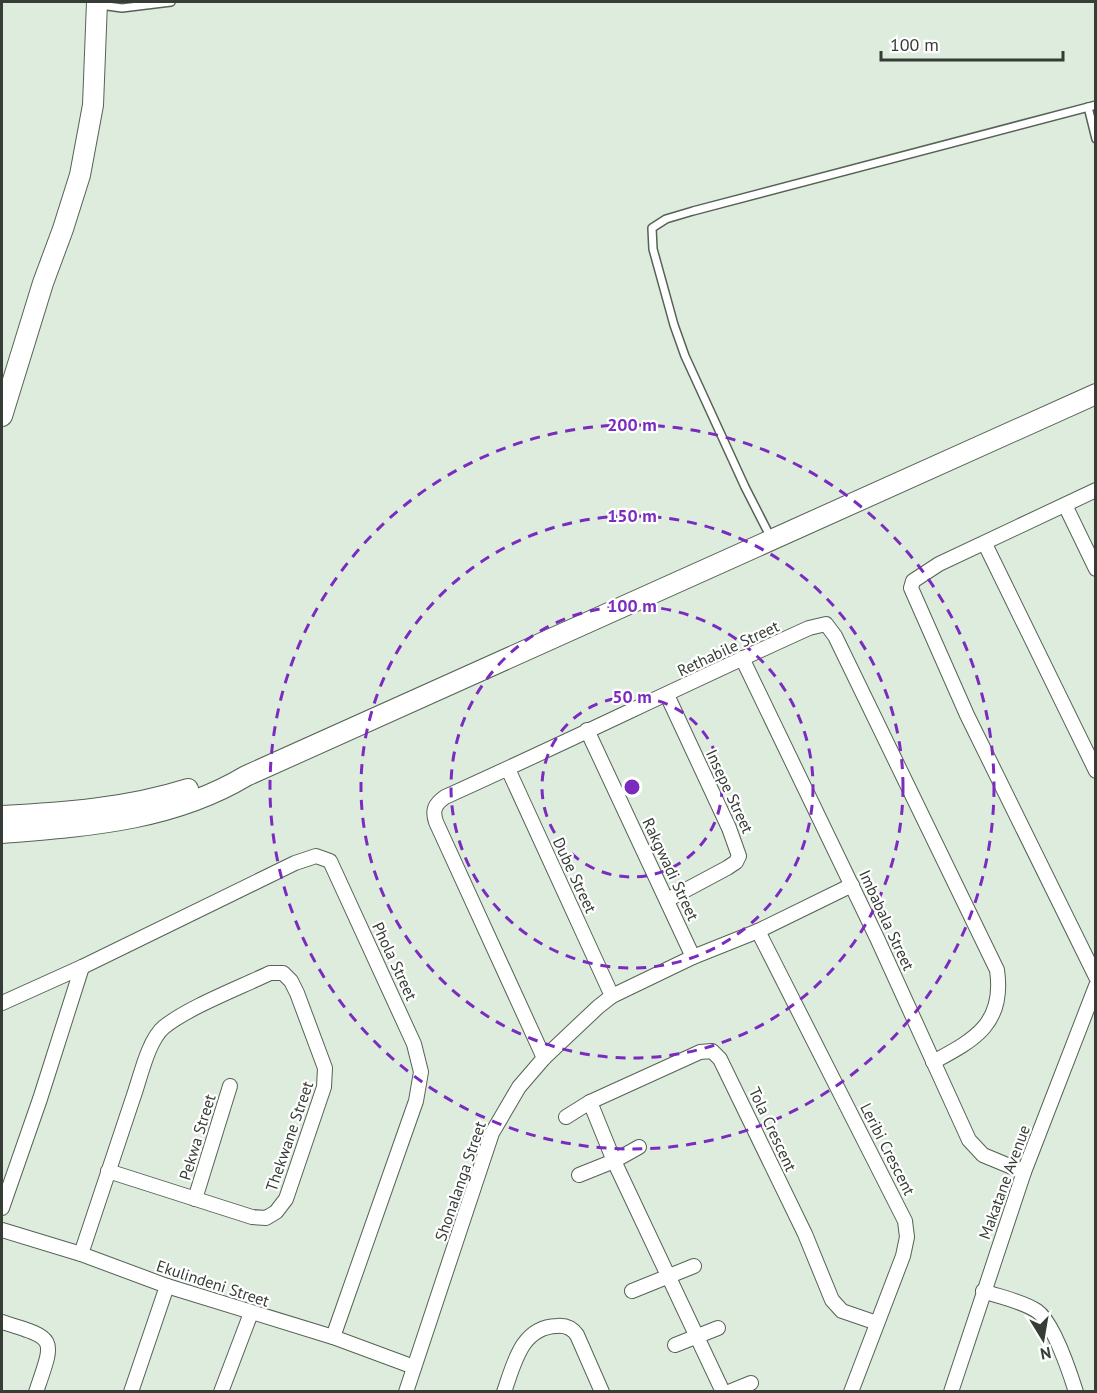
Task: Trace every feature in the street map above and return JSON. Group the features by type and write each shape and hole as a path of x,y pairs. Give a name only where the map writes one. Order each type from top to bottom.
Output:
{"main road":[{"path":"2,416 43,283 80,175 93,105 97,3"},
{"path":"2,833 105,824 141,817 202,797 1095,394"},
{"path":"2,816 106,806 170,795 221,779 246,776"}],"street":[{"path":"1095,490 939,564 914,581 911,588 967,715 1095,976"},
{"path":"1065,505 1095,569"},
{"path":"985,544 1095,771"},
{"name":"Rethabile Street","path":"544,1058 434,816 435,806 445,797 587,730 809,628 826,624 841,647 997,970 999,986 997,997 989,1021 982,1032 968,1043 933,1062"},
{"name":"Imbabala Street","path":"742,658 852,885 973,1147 983,1155 1024,1172"},
{"name":"Insepe Street","path":"667,695 729,828 739,856 736,862 728,868 667,900"},
{"name":"Rakgwadi Street","path":"587,730 693,957"},
{"name":"Dube Street","path":"508,769 612,996"},
{"name":"Phola Street","path":"2,1003 309,858 321,857 332,865 414,1044 421,1072 416,1101 333,1337"},
{"name":"Shonalanga Street","path":"406,1392 492,1133 519,1087 544,1058 612,996 693,957 758,931 852,885"},
{"name":"Leribi Crescent","path":"758,931 905,1221 907,1237 903,1256 851,1392"},
{"path":"2,1208 82,967"},
{"name":"Thekwane Street","path":"81,1254 108,1171 146,1062 160,1031 203,1005 270,973 283,974 291,981 322,1058 326,1078 286,1199 273,1215 261,1218 108,1171"},
{"name":"Makatane Avenue","path":"951,1392 1024,1172 1095,986"},
{"name":"Tola Crescent","path":"566,1117 590,1102 680,1059 700,1052 715,1053 743,1103 805,1234 832,1300 842,1311 877,1323"},
{"name":"Pekwa Street","path":"195,1198 230,1086"},
{"path":"590,1102 614,1161 723,1392"},
{"path":"579,1174 614,1161 639,1147"},
{"name":"Ekulindeni Street","path":"2,1230 81,1254 167,1286 333,1337 414,1366"},
{"path":"632,1291 694,1266"},
{"path":"131,1392 167,1286"},
{"path":"983,1291 1038,1311 1056,1341 1076,1392"},
{"path":"221,1392 251,1313"},
{"path":"2,1322 39,1334 48,1342 49,1352 36,1392"},
{"path":"504,1392 524,1342 542,1328 562,1325 572,1329 578,1335 602,1392"},
{"path":"675,1345 718,1328"},
{"path":"729,1392 751,1383"}],"lane":[{"path":"97,3 122,8 171,2"},
{"path":"772,540 685,356 653,249 652,228 666,219 693,211 1092,106 1095,139"}]}
